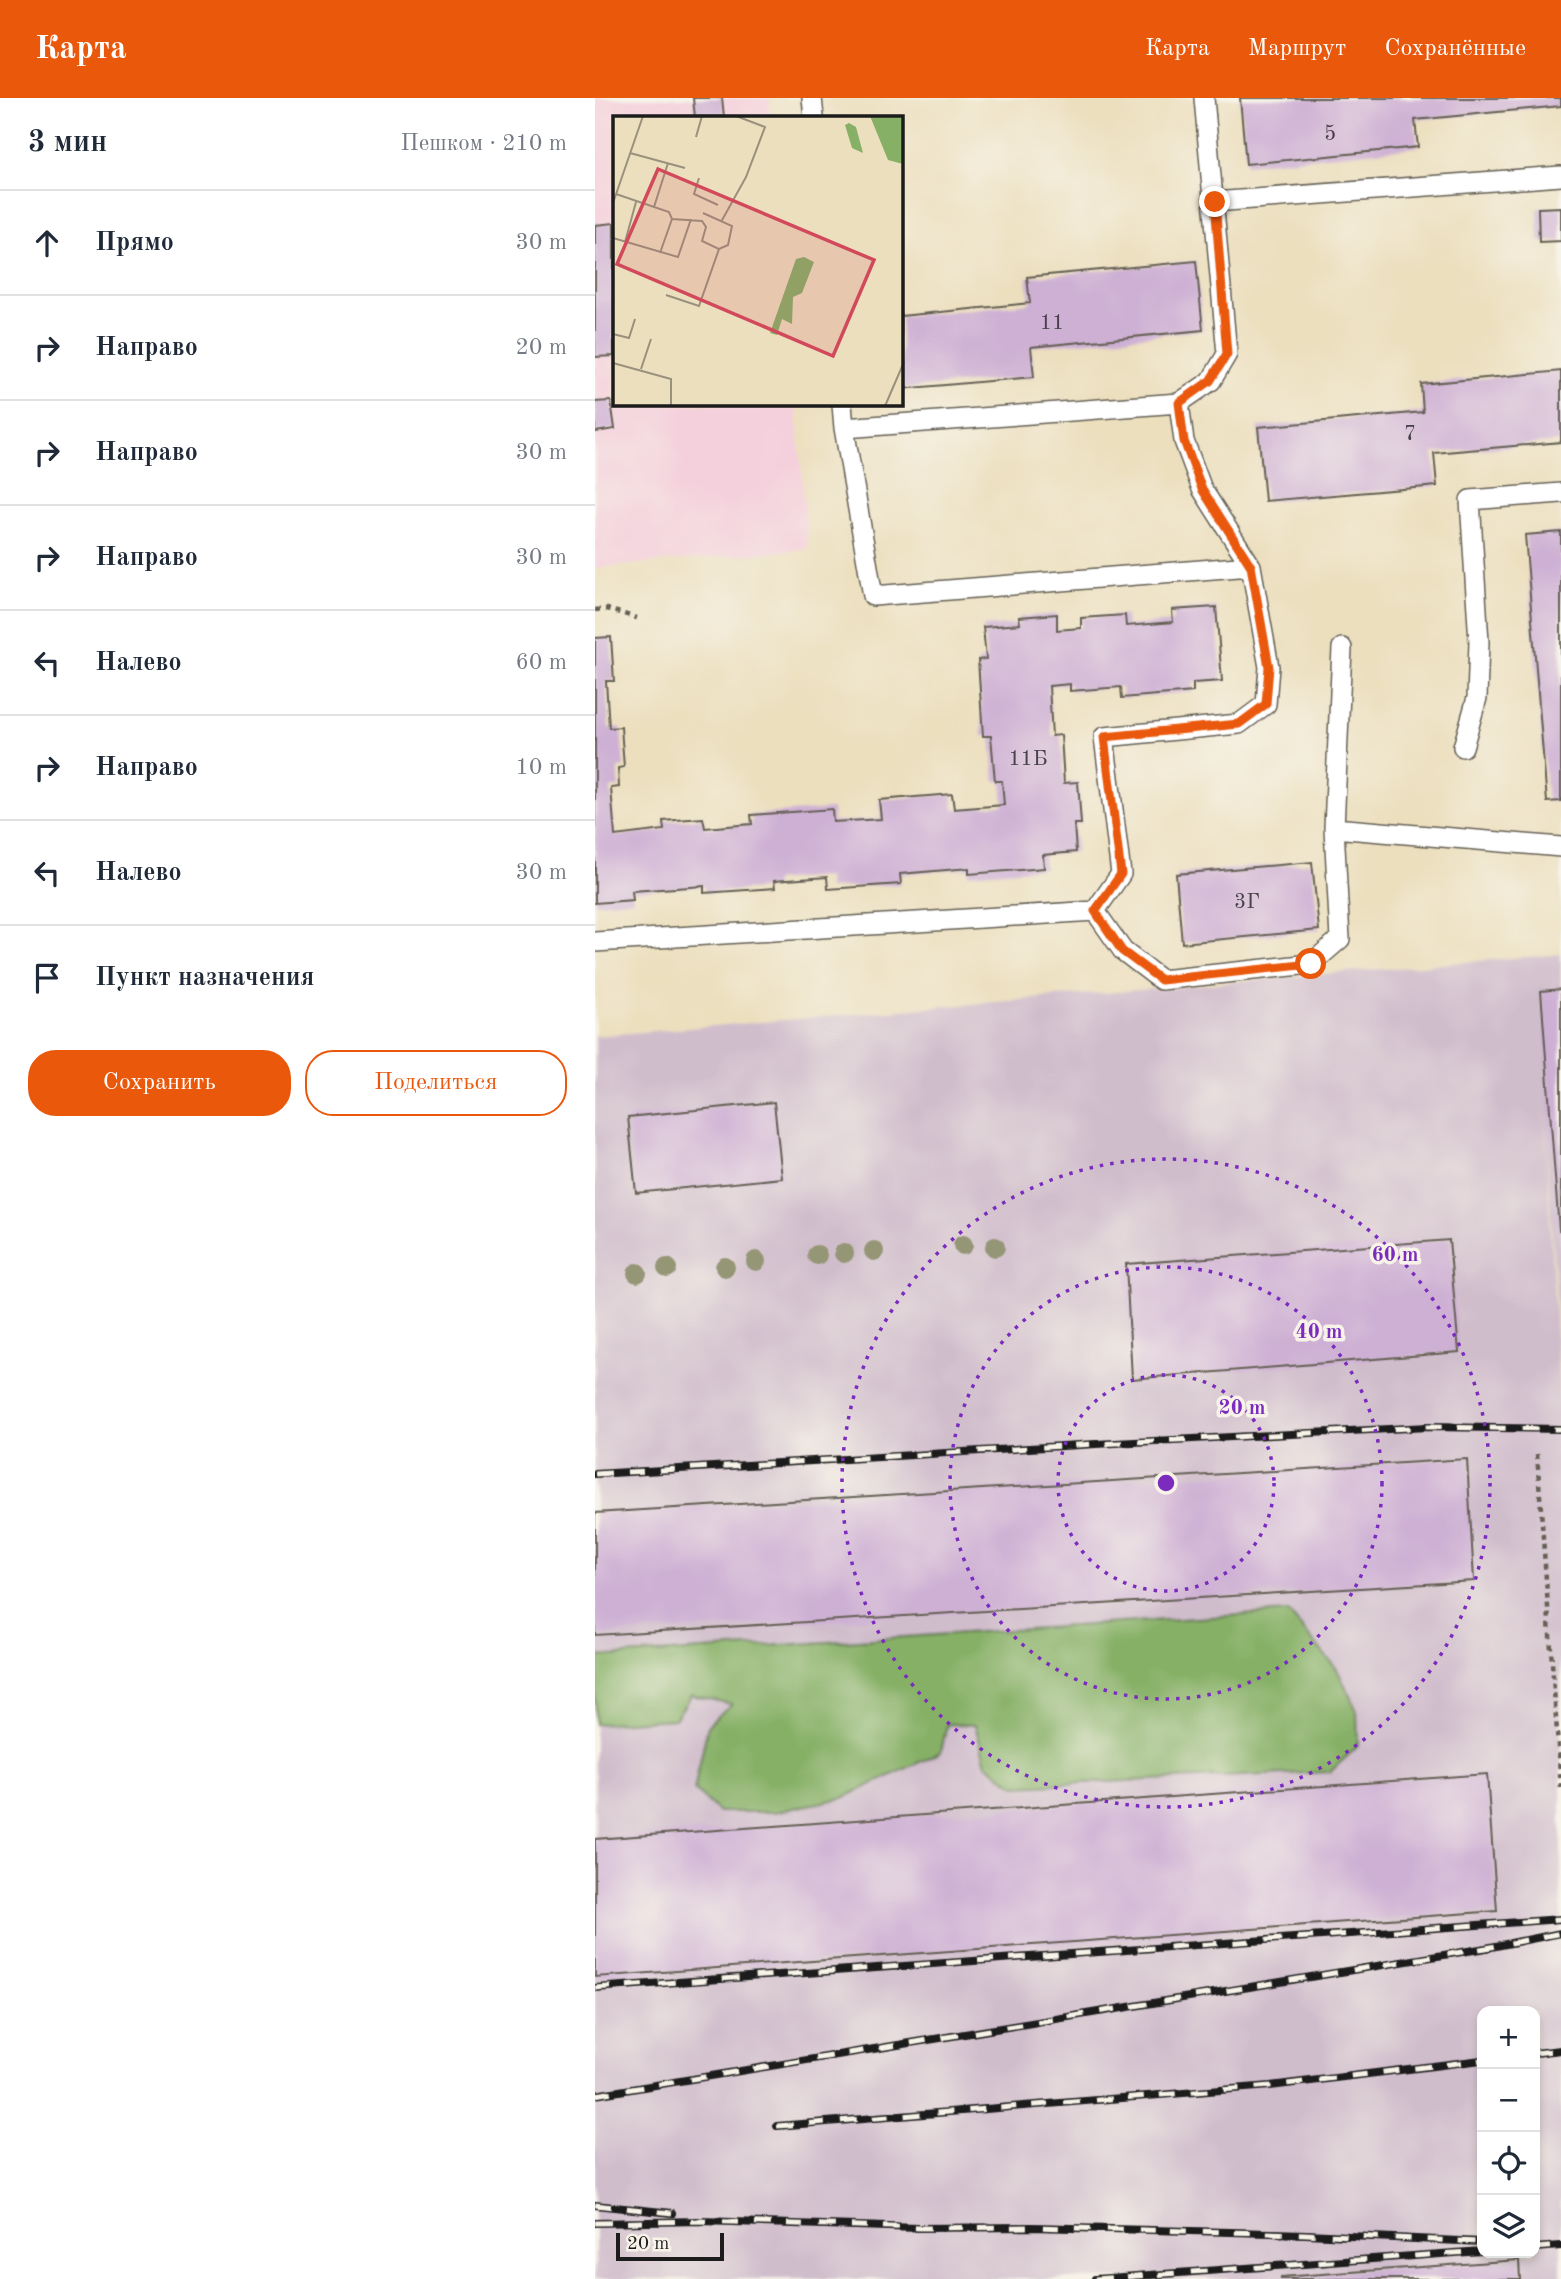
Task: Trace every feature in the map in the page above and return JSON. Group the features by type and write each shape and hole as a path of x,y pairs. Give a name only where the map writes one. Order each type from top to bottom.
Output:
{"lane":[{"path":"812,98 814,116"},
{"path":"844,428 1179,403 1210,381 1227,354 1204,98"},
{"path":"1215,202 1561,176"},
{"path":"1095,911 1121,874 1104,737 1239,724 1266,704 1269,667 1251,566 1202,489 1184,441 1179,403"},
{"path":"842,406 873,596 1251,566"},
{"path":"1463,747 1477,698 1479,642 1470,500 1561,493"},
{"path":"1095,911 1122,951 1161,980 1311,964 1340,939 1334,828 1342,648"},
{"path":"1334,828 1561,847"},
{"path":"595,942 1095,911"}],"path":[{"path":"595,610 607,609 637,618"},
{"path":"1537,1454 1561,1788"}],"shaded area":[{"path":"595,98 769,98 771,116 613,116 613,406 796,406 808,549 595,568"},
{"path":"1561,954 1561,1372 1543,1098 1561,1428 1561,2279 595,2279 595,1036"}],"green space":[{"path":"1288,1612 1337,1669 1357,1711 1358,1746 1330,1772 1015,1786 986,1764 975,1725 947,1724 941,1752 843,1798 774,1812 719,1812 694,1790 708,1725 731,1704 691,1695 675,1719 595,1724 595,1657"}],"building":[{"path":"693,98 722,98 724,116 695,116"},
{"path":"1240,98 1561,98 1561,106 1415,120 1418,147 1246,164"},
{"path":"1561,207 1561,241 1539,242 1538,208"},
{"path":"613,223 613,356 595,357 595,225"},
{"path":"1196,261 1203,330 1031,347 1034,377 903,389 903,316 1030,303 1027,277"},
{"path":"1561,371 1561,442 1434,453 1437,486 1265,501 1258,427 1423,412 1421,384"},
{"path":"611,401 615,429 595,432 595,402"},
{"path":"1561,532 1561,801 1547,802 1525,535"},
{"path":"1216,607 1222,681 1193,683 1193,692 1122,698 1121,687 1070,691 1070,684 1049,686 1052,736 1061,735 1064,783 1078,782 1081,824 1074,824 1076,852 1043,855 1044,868 969,874 969,868 900,874 901,884 828,889 827,877 774,881 775,888 704,893 704,886 632,891 633,900 595,903 595,638 611,637 614,681 606,681 609,728 621,727 624,767 618,768 619,787 611,788 615,836 664,830 663,821 703,818 705,828 752,824 751,815 832,809 833,822 881,819 879,800 952,794 954,809 1004,805 1002,781 995,781 991,736 983,736 978,660 986,659 983,627 1020,624 1019,617 1057,614 1057,630 1081,628 1081,618 1125,615 1126,626 1173,622 1172,610"},
{"path":"1312,862 1319,930 1182,943 1176,874"},
{"path":"1561,989 1561,1229 1559,1230 1541,991"},
{"path":"774,1102 782,1178 636,1193 628,1117"},
{"path":"1449,1240 1459,1352 1132,1379 1126,1264"},
{"path":"1467,1459 1474,1581 595,1635 595,1513"},
{"path":"1487,1774 1497,1911 595,1977 595,1839"},
{"path":"1519,2260 1520,2279 1281,2279 1281,2277"}],"railway":[{"path":"595,1474 1428,1427 1561,1429"},
{"path":"595,1988 1561,1919"},
{"path":"595,2095 1486,1948 1561,1933"},
{"path":"1540,2052 1561,2050"},
{"path":"777,2126 1270,2086 1477,2061"},
{"path":"595,2205 672,2213"},
{"path":"595,2223 701,2221 919,2228 1032,2227 1477,2242"},
{"path":"1540,2248 1561,2246"},
{"path":"1095,2279 1477,2251"}],"route":[{"path":"1215,202 1227,354 1210,381 1179,403 1184,441 1202,489 1251,566 1269,667 1266,704 1239,724 1104,737 1121,874 1095,911 1122,951 1161,980 1311,964"}]}
